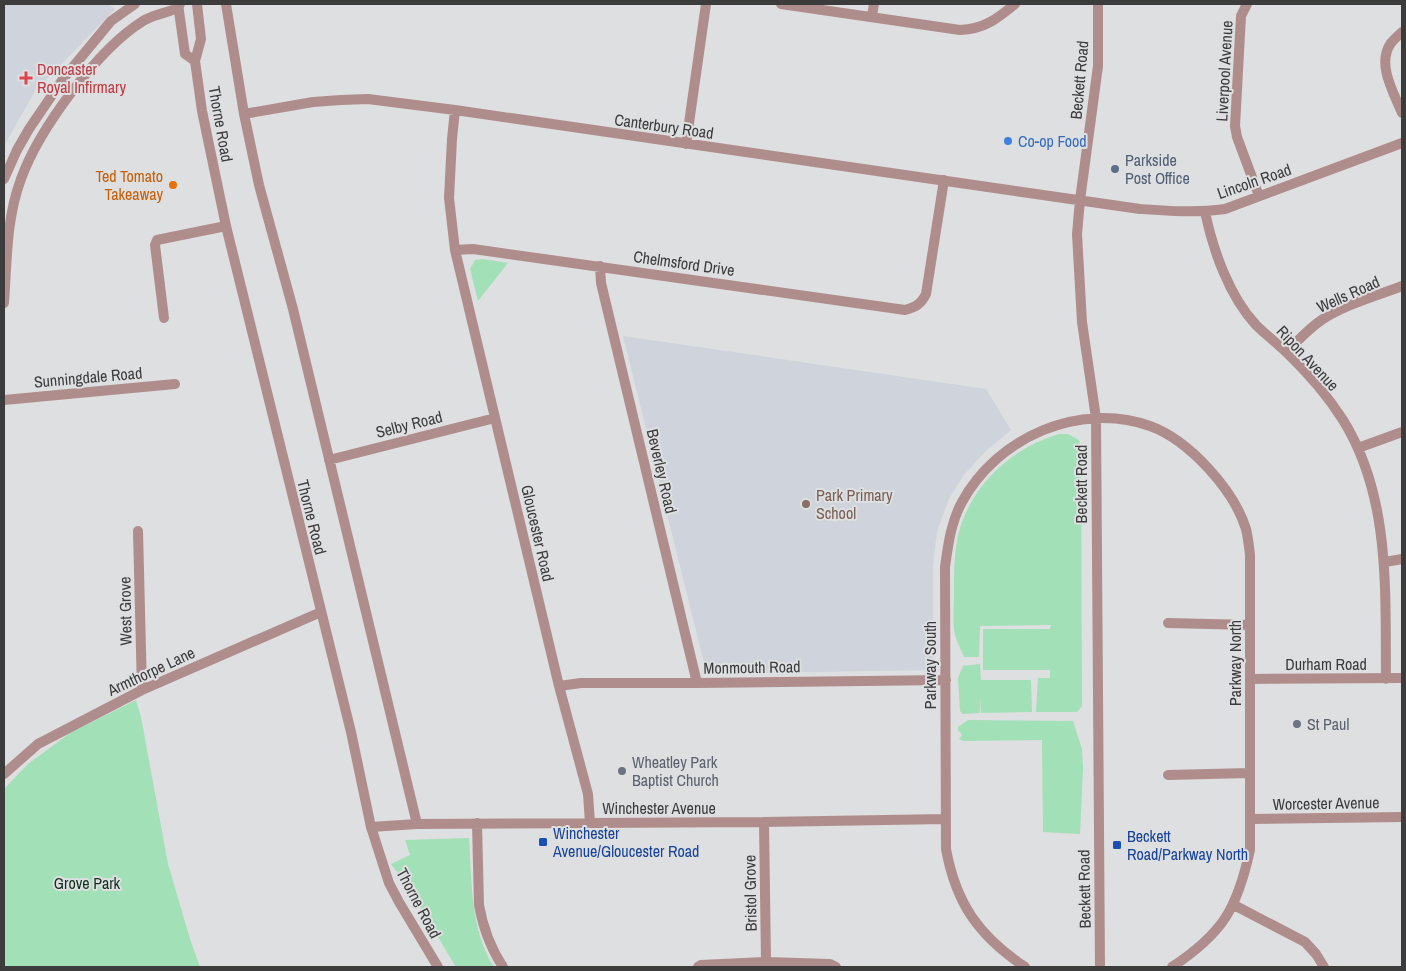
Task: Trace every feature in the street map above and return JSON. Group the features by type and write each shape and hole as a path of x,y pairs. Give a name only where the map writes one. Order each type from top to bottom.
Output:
{"street":[{"path":"4,180 17,150 29,129 64,79 111,21 135,4"},
{"name":"Thorne Road","path":"197,4 201,39 195,61 202,111 226,226 351,732 372,826 389,883 438,967"},
{"name":"Thorne Road","path":"226,4 244,114 260,185 293,309 417,824"},
{"path":"686,144 706,4"},
{"path":"781,4 960,30 975,29 1000,16 1015,4"},
{"path":"872,16 874,4"},
{"name":"Beckett Road","path":"1098,4 1098,66 1077,234 1082,322 1096,418 1100,967"},
{"name":"Liverpool Avenue","path":"1247,4 1241,16 1235,126 1237,137 1259,196"},
{"path":"4,303 10,224 21,180 37,145 72,92 118,40 145,20 179,5"},
{"name":"Thorne Road","path":"179,5 185,54 195,61"},
{"path":"1402,32 1391,42 1386,53 1385,64 1402,113"},
{"name":"Canterbury Road","path":"244,114 312,102 368,99 1080,200"},
{"path":"455,250 450,198 452,139 456,110"},
{"name":"Lincoln Road","path":"1080,200 1140,209 1186,212 1225,209 1402,143"},
{"name":"Chelmsford Drive","path":"455,250 474,248 905,310 914,308 922,303 926,294 944,180"},
{"name":"Ripon Avenue","path":"1205,212 1209,232 1224,273 1239,301 1255,323 1286,352 1326,396 1343,420 1358,448 1377,508 1385,562 1386,678"},
{"path":"164,318 154,245 157,240 226,226"},
{"name":"Gloucester Road","path":"455,250 558,686 588,794 590,823"},
{"name":"Beverley Road","path":"600,266 603,291 697,683"},
{"name":"Wells Road","path":"1286,352 1323,318 1402,286"},
{"name":"Sunningdale Road","path":"4,400 175,384"},
{"name":"Selby Road","path":"329,460 495,418"},
{"name":"Parkway North","path":"1096,418 1126,420 1151,426 1174,438 1196,455 1212,472 1235,506 1246,529 1250,555 1250,850 1244,877 1234,905 1208,940 1174,967"},
{"name":"Parkway South","path":"1025,967 1008,956 974,920 960,899 950,871 946,849 945,567 954,522 961,503 992,462 1012,447 1052,426 1096,418"},
{"path":"1358,448 1402,432"},
{"name":"West Grove","path":"138,531 142,690"},
{"path":"1385,562 1402,558"},
{"name":"Armthorpe Lane","path":"4,774 38,744 142,690 321,612"},
{"path":"1168,623 1250,625"},
{"name":"Durham Road","path":"1250,679 1402,678"},
{"name":"Monmouth Road","path":"558,686 581,683 946,680"},
{"path":"1168,774 1249,773"},
{"name":"Worcester Avenue","path":"1250,819 1402,816"},
{"name":"Winchester Avenue","path":"372,826 476,823 946,819"},
{"name":"Bristol Grove","path":"764,822 766,962"},
{"path":"476,823 481,918 489,943 503,967"},
{"path":"1234,905 1305,942 1324,967"},
{"path":"698,967 766,962 830,964 836,967"}],"shaded area":[{"name":"Doncaster Royal Infirmary","path":"4,4 108,4 115,9 35,91 4,146"},
{"name":"Park Primary School","path":"623,336 986,389 1011,430 985,452 963,476 949,499 937,531 933,565 933,667 929,670 715,674 705,667"}],"green space":[{"path":"482,259 508,263 478,301 470,269 475,260"},
{"path":"1059,434 1068,434 1079,440 1081,451 1082,706 1077,712 1036,712 1038,678 1050,678 1050,670 983,670 983,629 1050,629 1051,625 980,626 979,657 964,657 954,630 955,560 960,528 975,495 986,481 1011,458 1026,448"},
{"path":"980,664 981,680 1031,680 1032,712 981,713 981,697 980,713 963,714 960,711 958,678 963,666"},
{"name":"Grove Park","path":"136,700 141,717 168,864 200,967 4,967 4,789 28,764 70,733"},
{"path":"968,720 1073,721 1082,749 1080,834 1043,832 1042,740 964,741 959,739 962,735 958,727"},
{"path":"469,838 476,921 486,953 494,967 456,967 404,881 391,864 410,855 405,840"}],"place":[{"name":"Doncaster Royal Infirmary","path":"26,78"},
{"name":"Co-op Food","path":"1008,141"},
{"name":"Parkside Post Office","path":"1115,169"},
{"name":"Ted Tomato Takeaway","path":"173,185"},
{"name":"Park Primary School","path":"806,504"},
{"name":"St Paul","path":"1297,724"},
{"name":"Wheatley Park Baptist Church","path":"622,771"},
{"name":"Winchester Avenue/Gloucester Road","path":"543,842"},
{"name":"Beckett Road/Parkway North","path":"1117,845"}]}
